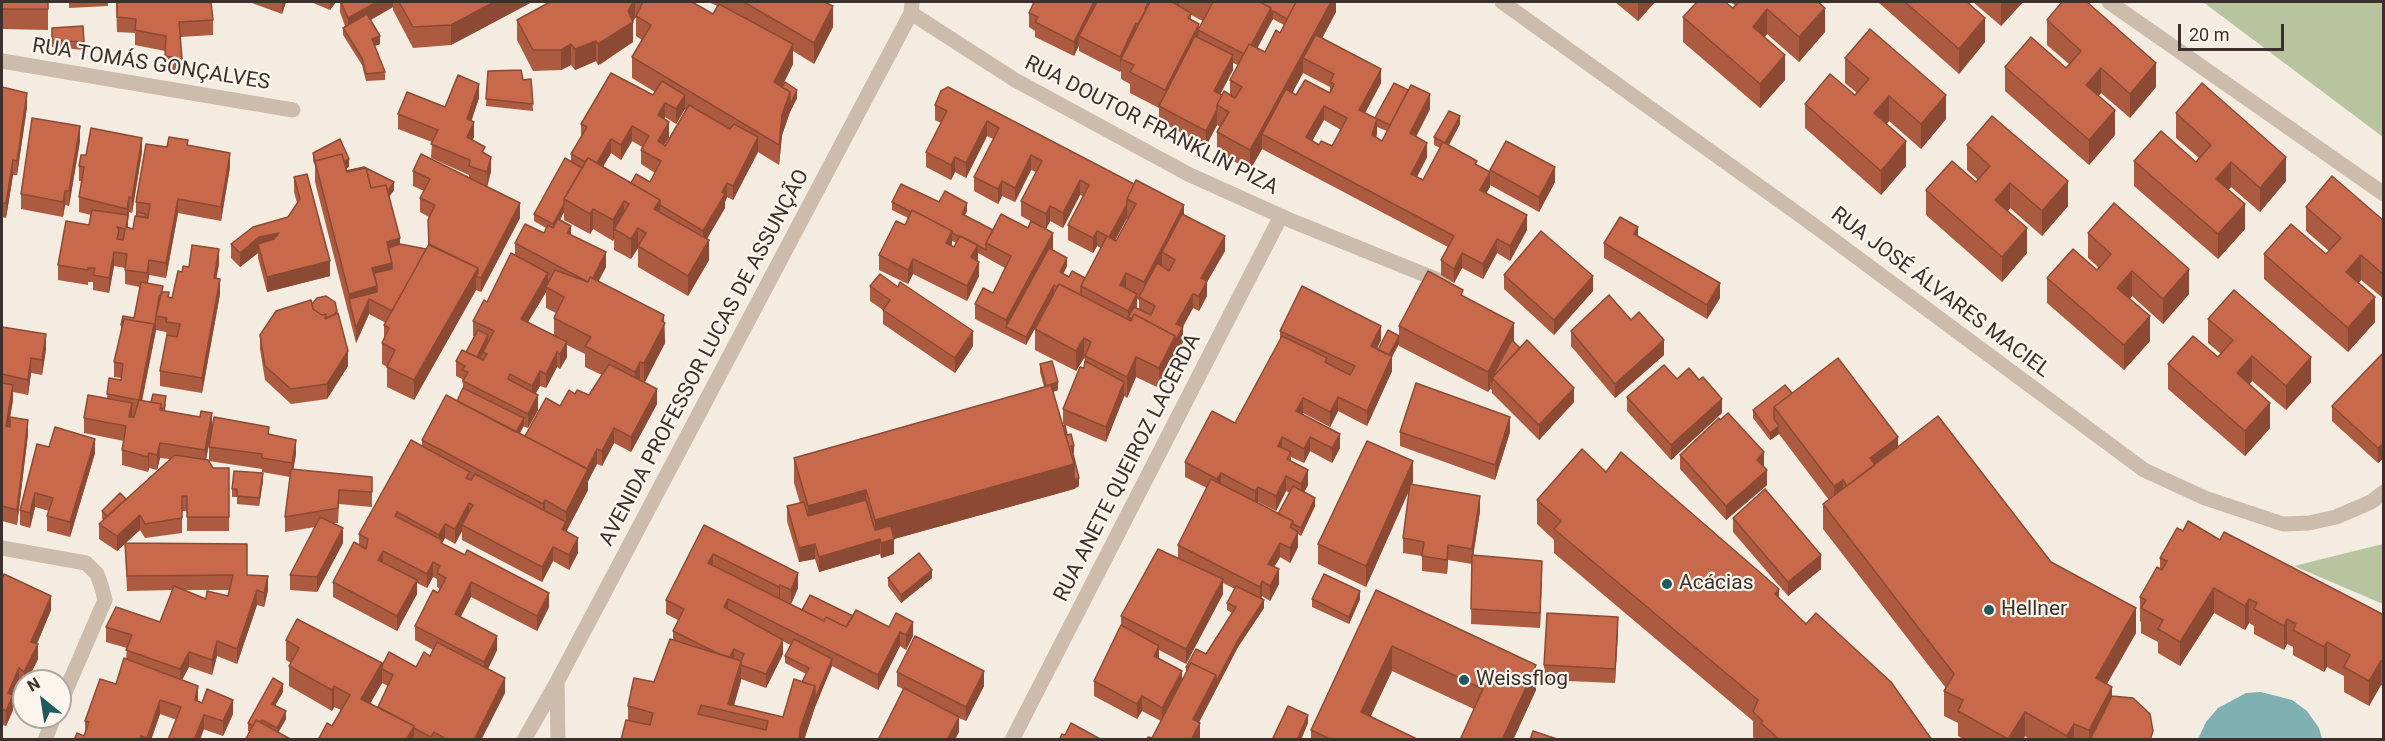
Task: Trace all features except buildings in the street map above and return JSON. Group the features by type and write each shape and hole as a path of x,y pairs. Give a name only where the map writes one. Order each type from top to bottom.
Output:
{"street":[{"name":"RUA JOSÉ ÁLVARES MACIEL","path":"1502,2 1808,221 2144,470 2205,498 2283,524 2309,523 2336,517 2371,502 2384,492"},
{"path":"2109,2 2384,194"},
{"name":"RUA DOUTOR FRANKLIN PIZA","path":"912,7 1026,86 1188,174 1281,216 1448,285"},
{"name":"AVENIDA PROFESSOR LUCAS DE ASSUNÇÃO","path":"558,740 557,682 912,7"},
{"name":"RUA TOMÁS GONÇALVES","path":"2,61 293,110"},
{"name":"RUA ANETE QUEIROZ LACERDA","path":"1012,740 1281,216"},
{"path":"2,548 86,563 97,574 105,600 72,676"},
{"path":"524,740 557,682"}],"green space":[{"path":"2203,2 2383,2 2383,137"},
{"path":"2383,544 2383,604 2294,566"}],"water":[{"path":"2261,692 2292,700 2307,711 2319,728 2322,739 2198,739 2206,722 2218,708 2246,693"}],"place":[{"name":"Acácias","path":"1667,584"},
{"name":"Hellner","path":"1989,610"},
{"name":"Weissflog","path":"1464,680"}]}
